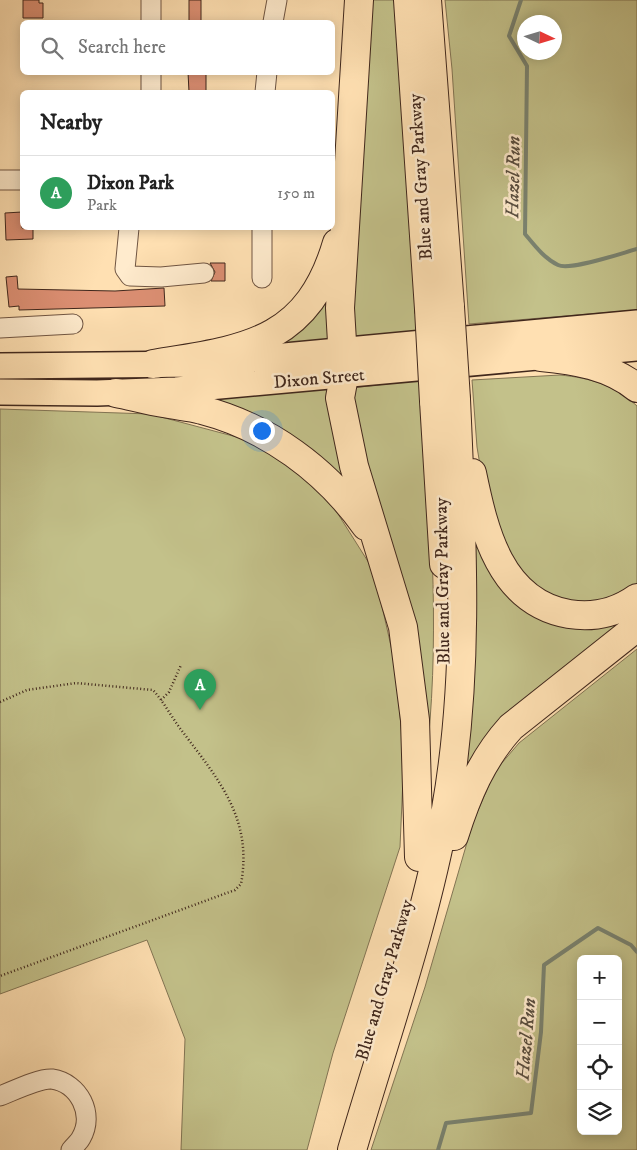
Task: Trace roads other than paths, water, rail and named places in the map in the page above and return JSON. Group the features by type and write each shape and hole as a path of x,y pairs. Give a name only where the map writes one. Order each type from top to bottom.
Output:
{"highway":[{"path":"359,0 340,308 343,364 340,398 347,440 397,601 411,677 415,720 419,857"},
{"name":"Blue and Gray Parkway","path":"408,0 440,308"},
{"name":"Blue and Gray Parkway","path":"352,1150 410,958 434,866 446,808 460,690 463,583 445,400 427,0"},
{"path":"153,364 245,347 264,339 288,324 311,300 326,272 336,247 345,205"},
{"path":"541,357 592,365 618,374 637,388"},
{"path":"116,393 200,409 226,417 266,436 300,458 330,483 350,505 379,545"},
{"path":"445,400 482,519 500,562 518,589 545,606 578,616 596,616 612,612 637,598"},
{"name":"Blue and Gray Parkway","path":"334,1150 404,916 419,857 436,757 445,660 445,400"},
{"path":"410,958 474,781 484,760 511,727 637,627"}],"main road":[{"name":"Dixon Street","path":"0,392 116,393 176,390 343,364 637,323"},
{"name":"Dixon Street","path":"0,366 343,364 541,357 637,348"}],"street":[{"path":"151,0 151,20"},
{"path":"273,20 276,0"},
{"path":"151,75 151,90"},
{"path":"265,90 267,75"},
{"path":"0,180 20,180"},
{"path":"129,230 125,269 130,276 161,277 204,273"},
{"path":"262,230 262,278"},
{"path":"0,328 72,324"},
{"path":"0,1096 50,1079 67,1084 82,1097 86,1112 85,1126 81,1138 71,1150"}],"waterway":[{"name":"Hazel Run","path":"521,0 509,36 527,66 525,234 548,259 564,266 584,264 637,249"},
{"name":"Hazel Run","path":"438,1150 446,1123 531,1113 541,1032 544,965 598,928 631,945 637,952"}],"place":[{"name":"Dixon Park","path":"200,710"}]}
